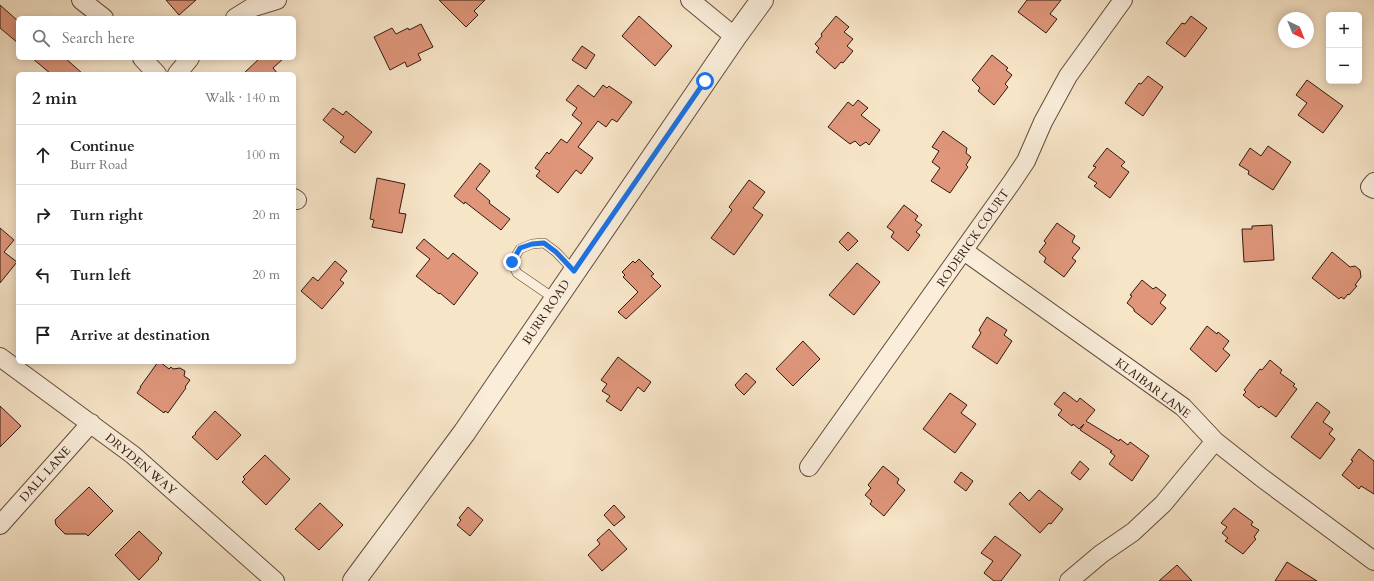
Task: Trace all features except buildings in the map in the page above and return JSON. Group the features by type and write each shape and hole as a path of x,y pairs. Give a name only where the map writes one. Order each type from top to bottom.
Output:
{"street":[{"path":"81,0 101,16"},
{"path":"238,16 252,8 277,0"},
{"path":"690,0 735,36"},
{"name":"BURR ROAD","path":"354,581 464,432 735,36 762,0"},
{"name":"RODERICK COURT","path":"810,467 964,252 1026,160 1043,122 1068,76 1123,0"},
{"path":"144,60 155,72"},
{"path":"179,72 188,60"},
{"path":"1374,182 1370,187 1374,189"},
{"name":"KLAIBAR LANE","path":"964,252 1183,407 1215,441 1262,478 1374,561"},
{"name":"DRYDEN WAY","path":"0,358 133,455 275,581"},
{"name":"DALL LANE","path":"0,525 91,423"},
{"path":"1069,581 1101,554 1133,532 1163,504 1215,441"}],"lane":[{"path":"555,299 517,273 512,262 520,248 532,244 544,243 556,252 574,271"}],"route":[{"path":"512,262 520,248 532,244 544,243 556,252 574,271 705,81"}]}
